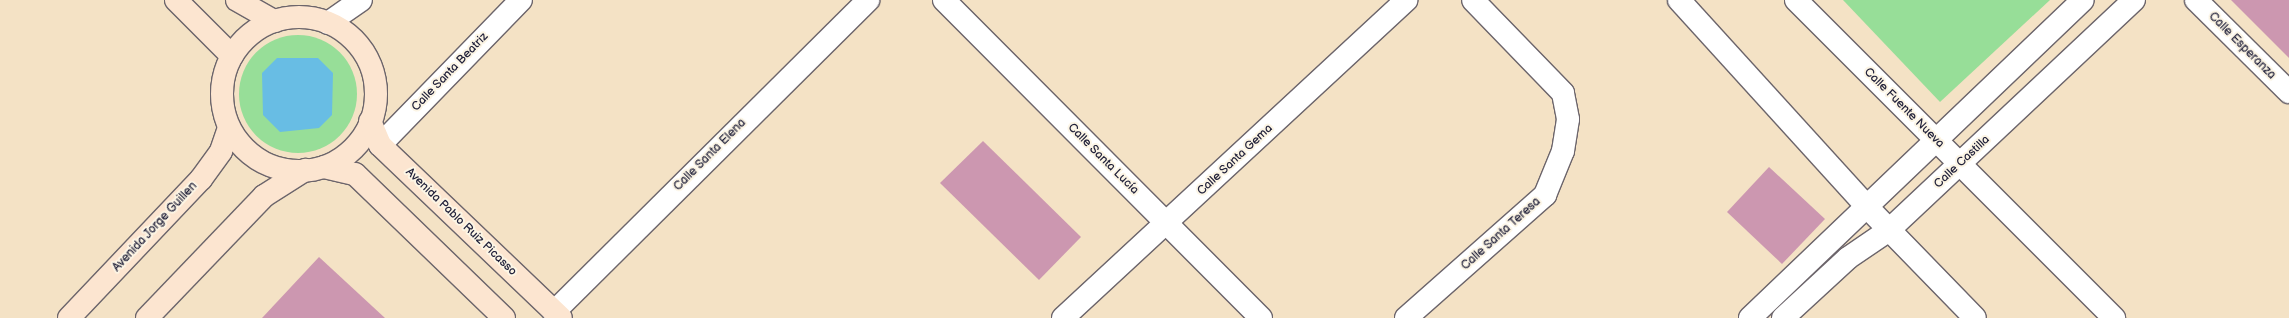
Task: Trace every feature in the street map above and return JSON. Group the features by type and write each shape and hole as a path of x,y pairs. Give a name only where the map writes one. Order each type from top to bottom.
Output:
{"street":[{"path":"176,0 232,56"},
{"path":"237,0 274,21"},
{"path":"328,23 361,0"},
{"name":"Calle Santa Beatriz","path":"380,145 469,51 521,0"},
{"name":"Calle Santa Elena","path":"557,315 868,0"},
{"name":"Calle Santa Lucía","path":"944,0 1168,223 1261,318"},
{"name":"Calle Santa Gema","path":"1064,318 1168,223 1406,0"},
{"name":"Calle Santa Teresa","path":"1406,318 1544,195 1563,151 1568,119 1563,92 1473,0"},
{"path":"1679,0 1868,208 1975,318"},
{"name":"Calle Fuente Nueva","path":"1796,0 2114,318"},
{"path":"1750,318 1868,208 1936,140 2083,0"},
{"name":"Calle Castilla","path":"1784,318 1848,258 1889,230 2134,0"},
{"name":"Calle Esperanza","path":"2196,0 2289,92"},
{"path":"147,318 264,196 314,168 355,147 370,121 376,96 368,60 358,45 328,23 298,17 274,21 247,37 232,56 222,91 229,128 248,152 269,165 314,168 355,174 504,318"},
{"name":"Avenida Pablo Ruiz Picasso","path":"370,121 380,145 557,315"},
{"name":"Avenida Jorge Guillen","path":"69,318 201,179 221,151 229,128"}],"green space":[{"path":"1843,0 2050,0 1940,102"},
{"path":"298,35 309,36 320,40 331,45 340,52 347,61 352,72 356,83 356,105 352,116 347,127 340,136 331,143 320,148 309,152 298,153 287,152 276,148 265,143 256,136 249,127 244,116 240,105 239,94 240,83 244,72 249,61 256,52 265,45 276,40 287,36"}],"water":[{"path":"277,58 318,58 333,73 332,115 319,128 280,132 263,115 262,73"}],"building":[{"path":"2231,0 2289,0 2289,58"},
{"path":"983,141 1081,237 1039,280 940,183"},
{"path":"1769,167 1825,219 1782,264 1727,212"},
{"path":"319,257 385,318 262,318"}]}
